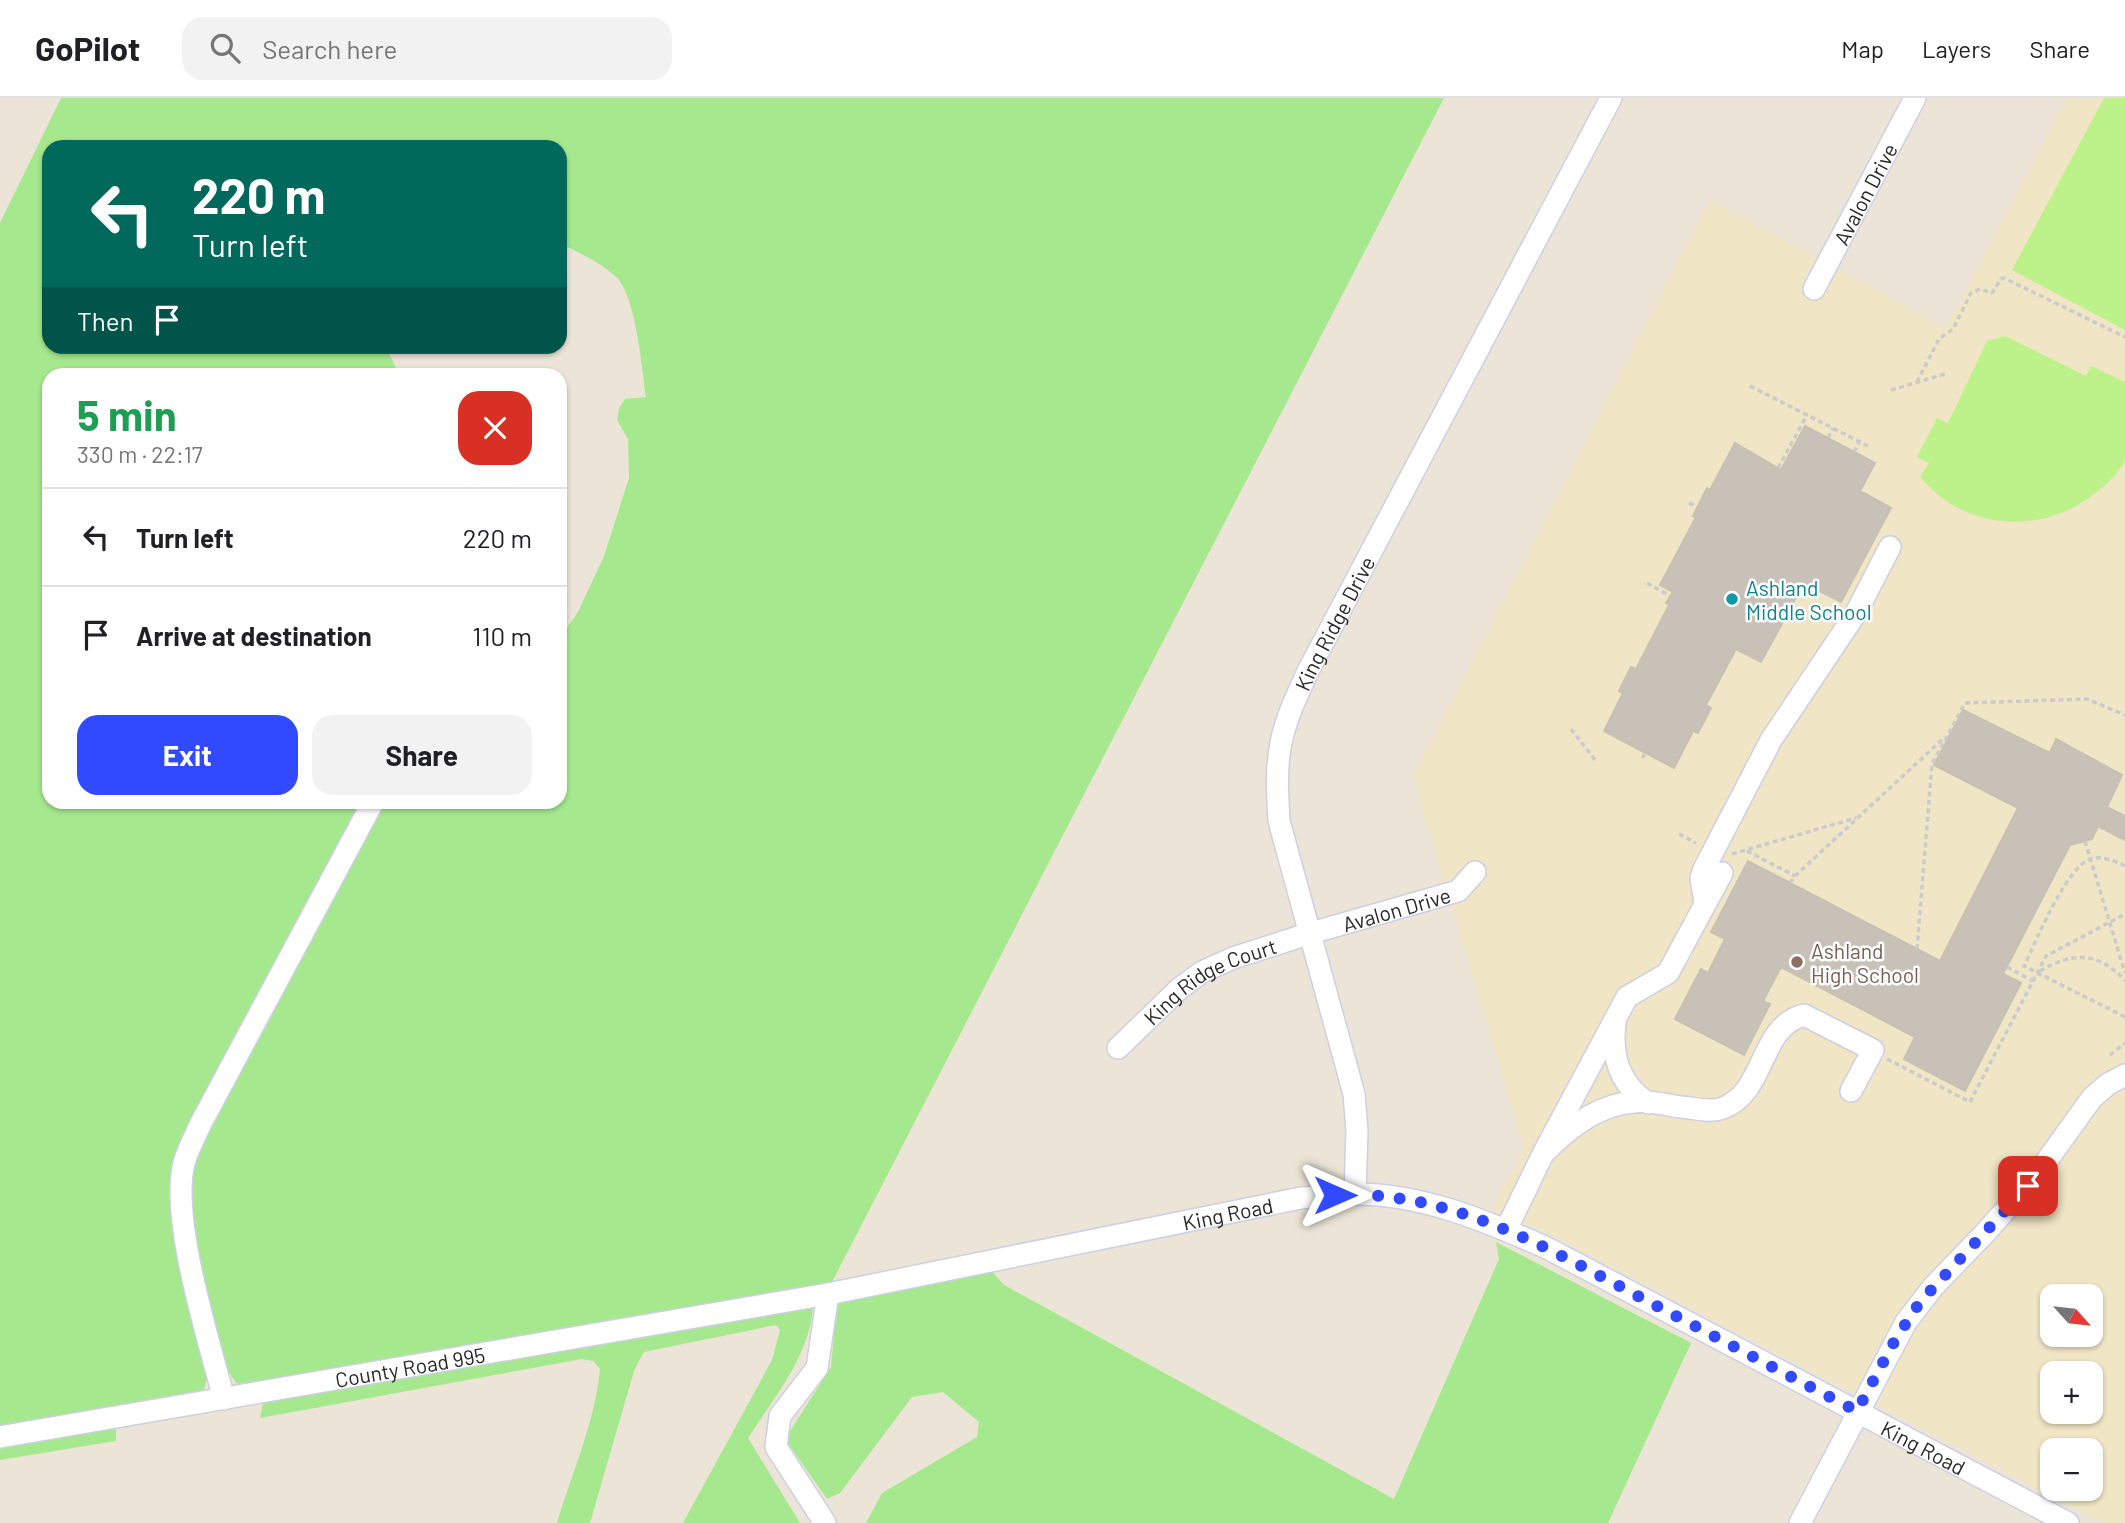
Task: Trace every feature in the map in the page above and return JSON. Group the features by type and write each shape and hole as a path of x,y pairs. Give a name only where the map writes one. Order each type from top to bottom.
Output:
{"street":[{"name":"King Ridge Drive","path":"1356,1194 1357,1131 1354,1094 1279,821 1276,782 1279,752 1286,723 1307,673 1611,98"},
{"name":"Avalon Drive","path":"1814,289 1915,98"},
{"path":"1705,903 1701,878 1704,869 1771,740 1856,613 1890,547"},
{"path":"224,1399 186,1238 181,1196 184,1163 201,1123 369,809"},
{"path":"1506,1230 1627,996 1668,973 1722,865"},
{"name":"Avalon Drive","path":"1311,933 1458,891 1475,872"},
{"name":"King Ridge Court","path":"1118,1048 1179,989 1202,972 1233,958 1311,933"},
{"path":"1543,1154 1560,1136 1578,1123 1618,1104 1636,1101 1712,1111 1731,1104 1745,1092 1777,1033 1795,1017 1804,1014 1873,1050 1852,1091"},
{"path":"1616,1018 1614,1052 1618,1068 1631,1089 1648,1103"},
{"path":"1800,1523 1895,1340 1920,1302 2035,1177 2092,1097 2125,1075"},
{"name":"King Road","path":"824,1295 1301,1198 1356,1194 1387,1196 1434,1205 1506,1230 1547,1248 2068,1523"},
{"path":"824,1295 817,1368 780,1416 776,1447 825,1523"},
{"name":"County Road 995","path":"0,1437 824,1295"}],"path":[{"path":"1917,382 1939,339 1953,329 1971,293 1980,289 1992,293 2004,278 2125,337"},
{"path":"1891,390 1945,374"},
{"path":"1750,386 1868,446"},
{"path":"1778,468 1807,415"},
{"path":"1828,438 1833,428"},
{"path":"1854,452 1859,442"},
{"path":"1689,503 1697,507"},
{"path":"1647,583 1670,596"},
{"path":"1917,949 1932,764 1965,703 2087,699 2125,715"},
{"path":"1571,729 1596,761"},
{"path":"1790,883 1794,876 1948,735"},
{"path":"1642,758 1646,753"},
{"path":"1922,759 1932,764"},
{"path":"1722,865 1746,850 1858,817"},
{"path":"1679,834 1701,845"},
{"path":"2085,841 2125,973"},
{"path":"1746,850 1794,876"},
{"path":"2020,974 2074,870 2091,859 2104,859 2125,866"},
{"path":"1882,1056 1970,1102 2046,956 2125,914"},
{"path":"2037,972 2056,961 2083,957 2107,965 2125,981"},
{"path":"2024,965 2125,1017"},
{"path":"2007,967 2033,981"},
{"path":"2110,1055 2125,1043"}],"shaded area":[{"name":"Ashland High School","path":"2067,98 2125,98 2125,1523 2103,1523 2061,1501 2103,1501 2103,1438 2040,1438 2040,1490 1542,1230 1492,1209 1524,1148 1413,776 1710,200 1946,328"}],"green space":[{"path":"61,98 1444,98 831,1284 240,1389 217,1349 192,1237 189,1181 197,1144 374,809 567,809 567,628 578,612 604,556 629,478 628,439 617,420 619,408 625,399 646,397 640,351 629,299 623,286 603,267 567,247 567,140 42,140 42,354 389,354 396,368 42,368 42,809 364,809 207,1100 179,1165 177,1223 206,1366 207,1378 203,1394 0,1428 0,223"},
{"path":"2104,98 2125,98 2125,330 2012,270"},
{"path":"2005,336 2086,376 2091,366 2125,382 2125,458 2120,468 2094,494 2073,508 2051,517 2004,521 1980,517 1958,508 1938,495 1920,477 1929,463 1917,457 1937,418 1948,423 1987,341"},
{"path":"1496,1242 1691,1343 1608,1523 866,1523 882,1493 977,1437 979,1422 943,1392 912,1397 840,1493 827,1499 785,1439 831,1367 837,1300 991,1270 1004,1285 1394,1499 1499,1259"},
{"path":"813,1305 806,1341 790,1375 748,1438 800,1523 683,1523 772,1360 780,1330 776,1325 644,1352 634,1371 590,1523 557,1523 593,1408 600,1369 593,1361 582,1359 260,1418 263,1403"},
{"path":"116,1427 116,1441 0,1460 0,1447"}],"building":[{"name":"Ashland Middle School","path":"1805,426 1875,463 1860,491 1891,508 1841,602 1804,583 1761,662 1736,649 1706,705 1711,708 1698,733 1693,731 1674,768 1604,731 1623,693 1619,691 1631,667 1636,669 1669,605 1666,603 1673,592 1660,585 1696,517 1693,516 1707,488 1710,490 1735,443 1781,470"},
{"name":"Ashland High School","path":"1963,710 2050,753 2056,739 2122,775 2107,807 2125,816 2125,840 2098,826 2092,839 2070,845 2003,974 2021,983 1965,1091 1904,1059 1915,1037 1781,967 1763,1001 1770,1004 1744,1055 1675,1019 1701,969 1708,973 1725,939 1711,932 1748,861 1940,961 2018,808 1934,765"}],"place":[{"name":"Ashland Middle School","path":"1732,599"},
{"name":"Ashland High School","path":"1797,962"}],"route":[{"path":"1335,1195 1387,1196 1444,1208 1490,1223 1547,1248 1857,1411 1895,1340 1920,1302 2028,1186"}]}
